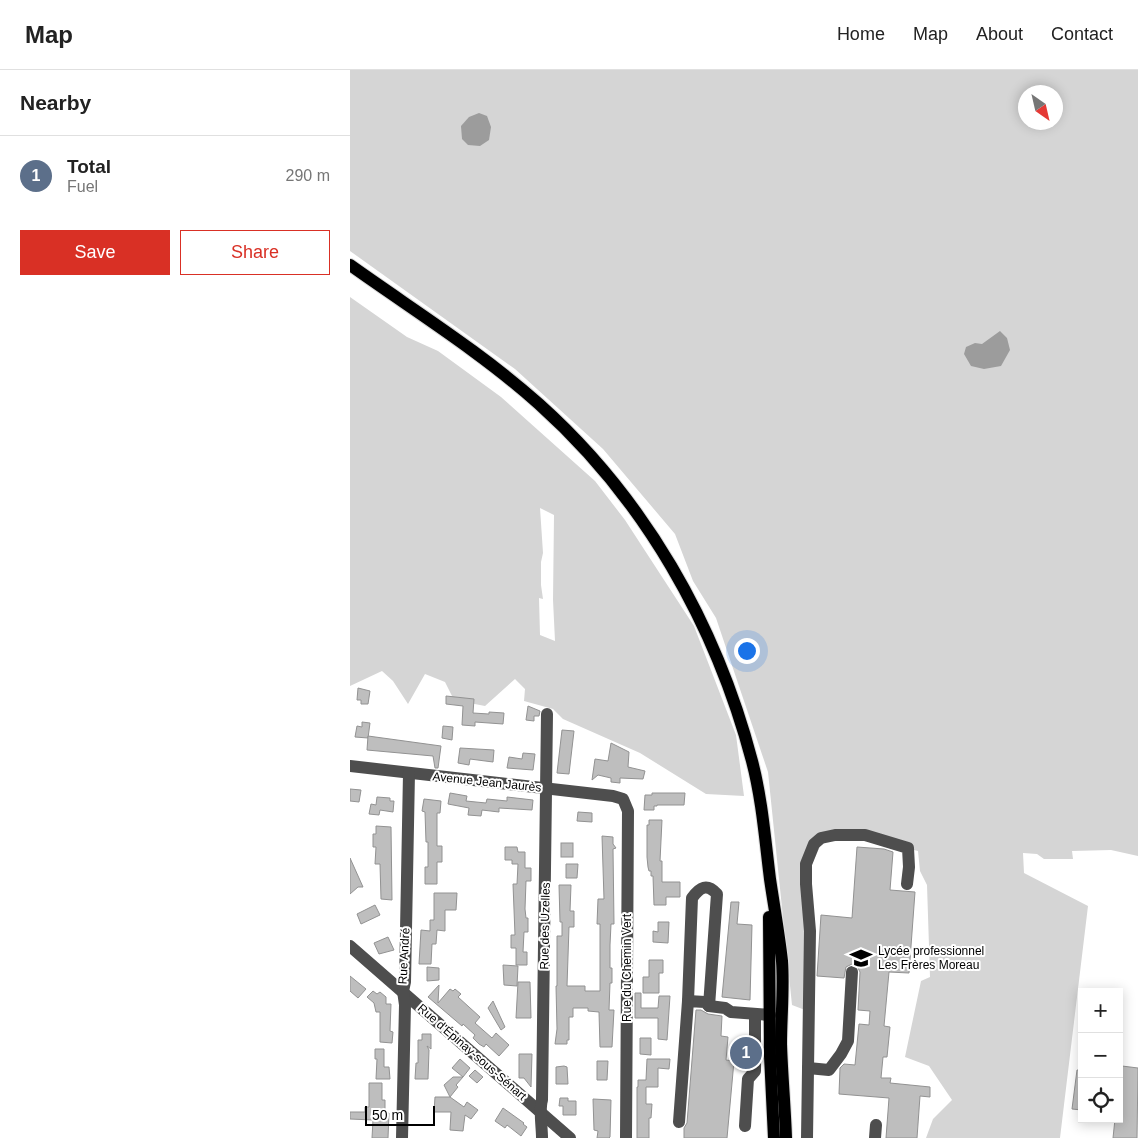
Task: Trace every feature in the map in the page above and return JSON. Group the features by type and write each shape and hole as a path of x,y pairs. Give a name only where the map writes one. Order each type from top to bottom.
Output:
{"main road":[{"path":"350,265 508,378 540,405 576,440 630,503 654,538 678,577 710,639 739,716 752,764 762,813 782,962 781,1043 786,1138"},
{"path":"770,877 770,1015 774,1138"}],"street":[{"name":"Rue des Uzelles","path":"542,1138 547,714"},
{"name":"Avenue Jean Jaurès","path":"350,766 613,796 623,799"},
{"name":"Rue André","path":"402,1138 405,1005 403,991 405,982 409,773"},
{"name":"Rue du Chemin Vert","path":"623,799 628,811 626,1138"},
{"path":"807,1138 810,931 806,864 814,844 822,838 835,835 865,835 908,848 910,867 907,884"},
{"path":"679,1122 688,1001 692,898 698,890 706,888 712,889 717,894 709,1006"},
{"name":"Rue d'Épinay-sous-Sénart","path":"350,946 570,1138"},
{"path":"808,1068 829,1070 848,1041 852,972"},
{"path":"688,1001 705,1002 709,1006 724,1008 731,1012 770,1015"},
{"path":"745,1126 748,1079 755,1072 755,1014"}],"shaded area":[{"path":"350,70 1138,70 1138,856 1111,850 1072,851 1073,859 1044,859 1037,854 1023,853 1024,873 1088,906 1060,1138 926,1138 933,1119 952,1100 929,1066 905,1057 921,981 930,977 927,885 920,871 918,851 868,839 822,842 809,871 805,1010 792,1005 768,772 716,618 693,581 675,534 603,449 515,369 350,251"},
{"path":"479,113 487,116 491,127 489,140 480,146 468,145 462,139 461,126 469,117"},
{"path":"350,297 407,337 438,351 501,397 595,481 625,520 694,626 736,735 744,796 706,794 640,753 563,719 553,709 524,701 525,689 515,679 485,706 454,700 445,682 425,674 408,704 393,681 382,671 350,686","holes":["540,508 554,515 553,600 555,641 540,635 539,598 543,599 541,585 543,553"]},
{"path":"1000,331 1007,338 1010,350 1001,366 984,369 971,366 964,354 966,347 975,343 982,344"}],"building":[{"path":"358,688 370,691 368,704 361,704 361,700 357,700"},
{"path":"446,696 474,699 473,713 504,713 503,724 475,722 475,726 462,725 463,706 446,704"},
{"path":"528,706 540,711 539,716 534,716 534,721 526,720"},
{"path":"362,722 370,723 368,738 355,737 357,726 362,727"},
{"path":"443,726 453,727 452,740 442,738"},
{"path":"562,730 574,731 569,774 557,773"},
{"path":"368,736 441,746 438,768 435,768 433,756 367,750"},
{"path":"611,743 629,752 628,767 645,771 643,779 620,778 620,783 611,782 611,778 598,775 592,780 595,759 608,761"},
{"path":"460,748 494,750 493,762 470,759 469,765 458,763"},
{"path":"523,753 535,754 533,770 507,768 509,757 522,759"},
{"path":"350,789 361,790 359,802 350,801"},
{"path":"450,793 467,796 466,801 486,803 487,799 507,801 507,797 533,800 532,810 499,808 499,812 482,810 481,816 468,815 469,808 448,804"},
{"path":"652,793 685,793 684,805 657,805 654,806 654,810 644,810 645,795 652,795"},
{"path":"377,797 390,798 390,801 394,801 393,812 380,810 379,815 369,814 371,804 376,805"},
{"path":"424,799 441,801 440,813 437,813 437,846 442,846 442,862 437,862 437,884 425,884 425,867 428,867 428,842 426,842 425,812 422,811"},
{"path":"578,812 592,813 592,822 577,821"},
{"path":"649,820 662,820 660,861 662,861 662,882 680,882 680,897 666,897 666,905 654,905 653,876 651,876 651,871 649,871 647,857 647,825 649,825"},
{"path":"376,826 391,827 392,900 381,899 380,864 375,864 376,847 373,847 373,834 376,834"},
{"path":"602,836 613,837 613,844 616,848 613,849 614,924 611,924 610,945 612,983 610,983 609,1010 614,1010 612,1047 600,1047 599,1012 588,1011 588,1008 573,1008 573,1017 569,1017 569,1040 567,1040 567,1044 555,1044 557,1029 557,936 562,936 559,885 571,885 570,911 574,911 574,927 569,927 567,986 585,986 585,991 600,991 600,924 597,924 598,899 604,899"},
{"path":"561,843 573,843 573,857 561,857"},
{"path":"505,847 517,847 518,852 525,852 525,868 531,868 531,881 526,881 525,909 526,918 528,918 528,932 524,932 523,952 527,952 527,965 516,965 516,948 511,948 511,935 515,935 513,884 517,884 518,864 512,864 512,860 505,860"},
{"path":"857,847 884,849 893,852 890,890 915,892 909,973 889,972 884,1026 890,1027 887,1057 883,1057 881,1078 891,1078 890,1083 930,1087 930,1097 920,1096 917,1138 886,1138 889,1098 839,1094 840,1068 844,1064 855,1065 859,1024 869,1025 870,1011 858,1010 860,972 857,966 852,964 846,967 844,978 817,976 821,915 852,918"},
{"path":"350,858 363,887 358,887 350,894"},
{"path":"566,864 578,864 577,878 566,878"},
{"path":"434,893 457,893 456,910 445,910 445,931 437,930 436,944 432,944 431,964 419,964 421,930 430,931 430,920 434,920"},
{"path":"731,902 739,902 737,924 752,925 750,1000 722,997"},
{"path":"375,905 380,915 361,924 357,914"},
{"path":"658,922 669,922 668,943 653,942 653,931 658,932"},
{"path":"388,937 394,950 379,954 374,943"},
{"path":"649,960 663,960 663,973 659,973 659,993 643,993 643,977 649,977"},
{"path":"503,965 518,966 517,986 504,985"},
{"path":"427,967 439,968 439,980 427,981"},
{"path":"350,976 366,989 358,998 350,991"},
{"path":"518,982 530,982 531,1018 516,1018"},
{"path":"439,985 438,1003 450,989 453,991 455,989 461,994 458,997 480,1017 475,1023 492,1038 496,1033 509,1045 499,1056 486,1044 484,1047 479,1044 473,1038 475,1035 428,997"},
{"path":"373,991 377,994 380,992 386,997 386,1004 391,1004 390,1031 393,1032 392,1043 380,1042 380,1012 376,1012 374,1003 367,997"},
{"path":"635,993 641,993 641,1008 658,1008 659,996 670,996 667,1040 658,1039 658,1018 635,1018"},
{"path":"493,1001 505,1027 501,1030 488,1008"},
{"path":"696,1010 722,1016 721,1036 728,1037 726,1060 734,1061 727,1138 684,1138 684,1128 687,1123"},
{"path":"422,1034 431,1034 431,1049 427,1046 429,1050 428,1079 415,1079 416,1063 418,1063 418,1040 422,1040"},
{"path":"640,1038 651,1038 651,1055 640,1054"},
{"path":"743,1040 747,1041 747,1065 741,1065"},
{"path":"375,1049 384,1049 384,1067 389,1067 390,1079 376,1079 377,1059 375,1059"},
{"path":"519,1054 532,1054 531,1087 524,1078 519,1078"},
{"path":"460,1059 470,1068 463,1077 452,1068"},
{"path":"647,1059 670,1059 669,1069 658,1068 658,1087 646,1087 646,1104 652,1104 651,1118 649,1118 649,1138 637,1138 637,1087 638,1080 646,1080"},
{"path":"597,1061 608,1061 607,1080 597,1080"},
{"path":"1123,1066 1138,1068 1137,1138 1113,1138 1115,1123 1123,1123"},
{"path":"556,1067 567,1067 568,1084 556,1084"},
{"path":"475,1070 483,1077 477,1083 469,1076"},
{"path":"1077,1070 1078,1070 1078,1110 1072,1109"},
{"path":"453,1077 463,1077 456,1085 458,1087 450,1097 444,1085"},
{"path":"369,1083 382,1083 382,1100 385,1100 385,1113 389,1113 388,1138 372,1138 373,1120 350,1119 350,1112 365,1112 365,1107 369,1107"},
{"path":"435,1097 450,1097 464,1107 467,1102 478,1110 471,1119 465,1115 463,1131 450,1130 451,1112 434,1112"},
{"path":"560,1098 576,1101 576,1115 563,1115 563,1106 559,1106"},
{"path":"593,1099 611,1100 609,1138 597,1138 598,1131 594,1130"},
{"path":"503,1108 527,1127 521,1136 507,1125 505,1128 495,1121"}],"place":[{"name":"Lycée professionnel Les Frères Moreau","path":"861,958"},
{"name":"Total","path":"746,1053"}]}
